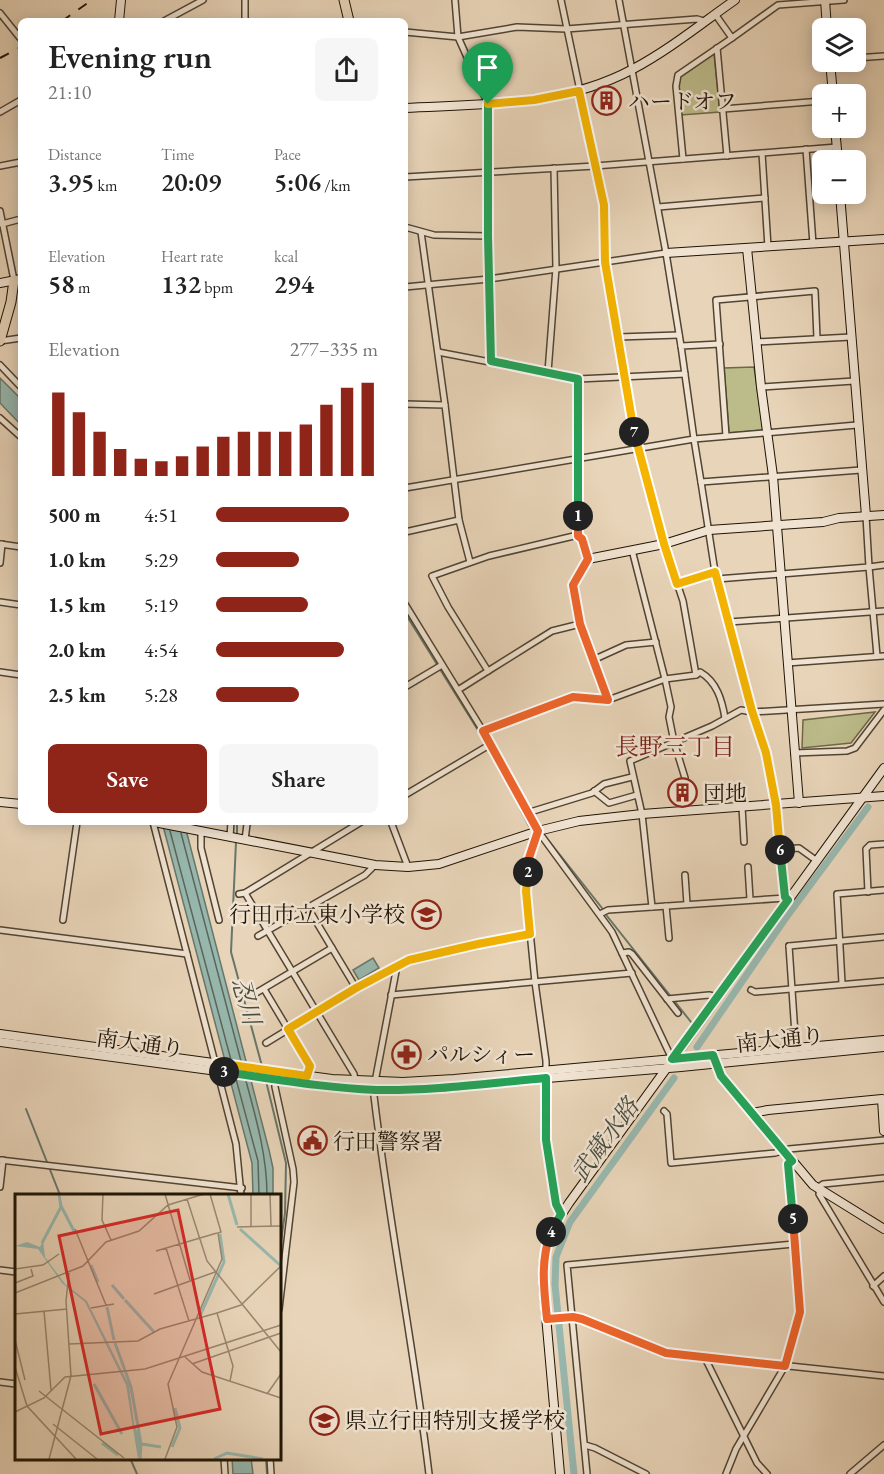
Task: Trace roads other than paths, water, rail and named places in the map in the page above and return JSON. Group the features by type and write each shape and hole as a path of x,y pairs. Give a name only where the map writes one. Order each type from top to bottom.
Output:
{"main road":[{"path":"344,0 348,18"},
{"path":"0,341 18,279"}],"street":[{"path":"119,18 121,0"},
{"path":"170,18 203,0"},
{"path":"245,0 246,18"},
{"path":"455,0 459,37 488,104 491,361"},
{"path":"561,0 604,205 605,262 637,448 683,601 696,675"},
{"path":"619,0 666,253 716,575 752,711 766,753 776,805 786,899"},
{"path":"408,108 534,100 579,91 632,70 735,0"},
{"path":"683,159 676,86 678,75 778,5 843,0"},
{"path":"825,1 826,18"},
{"path":"0,13 18,36"},
{"path":"715,14 732,38"},
{"path":"408,32 459,37 517,27 566,29 697,19 704,21"},
{"path":"717,48 727,156"},
{"path":"866,57 884,56"},
{"path":"0,112 18,102"},
{"path":"723,109 812,102"},
{"path":"837,138 837,150"},
{"path":"408,177 595,166 837,147"},
{"path":"806,150 813,244"},
{"path":"762,153 768,247"},
{"path":"0,166 18,163"},
{"path":"548,372 556,268 554,168"},
{"path":"658,207 765,198"},
{"path":"841,204 877,656"},
{"path":"0,211 1,224 18,279 0,283"},
{"path":"1,224 18,220"},
{"path":"408,228 434,235 488,236"},
{"path":"422,232 453,479 459,520 470,562"},
{"path":"408,287 489,279 666,253 884,239"},
{"path":"747,248 761,387 773,476 799,803"},
{"path":"726,436 716,300 815,291 817,338"},
{"path":"618,337 679,335"},
{"path":"756,342 851,337"},
{"path":"0,341 18,338"},
{"path":"681,346 720,344"},
{"path":"438,352 578,379 685,374"},
{"path":"0,365 18,384"},
{"path":"578,379 578,536 582,539 588,559 573,585 580,624 608,700"},
{"path":"761,387 854,381"},
{"path":"408,404 445,405"},
{"path":"0,418 18,434"},
{"path":"408,487 694,439 857,426"},
{"path":"701,482 861,470"},
{"path":"588,559 664,544 709,531 884,515"},
{"path":"408,531 459,520"},
{"path":"488,671 448,607 432,576 470,562 578,536"},
{"path":"0,563 1,544 18,547"},
{"path":"632,550 665,679 671,707 669,717 674,742 685,778"},
{"path":"677,584 716,575 780,573 884,565"},
{"path":"0,602 18,605"},
{"path":"408,609 440,666 483,731 489,746 538,831 600,914 632,973 672,1059"},
{"path":"729,622 884,611"},
{"path":"458,690 552,631 580,624"},
{"path":"593,660 626,645 656,642"},
{"path":"787,663 884,656"},
{"path":"408,685 440,666"},
{"path":"0,672 18,675"},
{"path":"483,731 573,697 608,700 665,679 696,675 700,672 707,676 716,687 723,704 725,718"},
{"path":"652,907 642,814 630,761 712,726 741,710 884,704"},
{"path":"794,753 847,751 855,748 884,710"},
{"path":"408,793 489,746"},
{"path":"560,1474 550,1319 543,1282 544,1259 551,1234 561,1214 786,899 884,768"},
{"path":"527,813 594,791 604,784 632,777"},
{"path":"594,791 609,802 637,795"},
{"path":"170,825 375,865 408,867 439,864 538,831 579,821 642,814 884,796"},
{"path":"0,802 18,804"},
{"path":"742,807 744,842"},
{"path":"63,920 77,825"},
{"path":"156,825 187,954 220,1068 236,1144 241,1194"},
{"path":"230,837 231,825"},
{"path":"245,840 247,825"},
{"path":"350,825 311,852 242,894 292,971 354,1074 355,1081"},
{"path":"392,825 408,867"},
{"path":"196,830 219,920"},
{"path":"538,831 529,858 526,891 546,1075 546,1140 554,1195 561,1214"},
{"path":"868,892 866,849 870,845 884,844"},
{"path":"780,849 799,848 816,861"},
{"path":"258,936 365,875 375,865"},
{"path":"748,867 750,899"},
{"path":"685,874 687,904"},
{"path":"842,983 837,894 884,890"},
{"path":"600,914 608,910 750,899 786,899"},
{"path":"666,906 669,938"},
{"path":"308,908 356,988"},
{"path":"0,930 187,954"},
{"path":"266,1043 356,988 397,966 420,958 530,934"},
{"path":"796,1051 787,944 884,937"},
{"path":"256,993 332,948"},
{"path":"622,953 632,954 670,999 678,1013"},
{"path":"397,966 374,1086 386,1195 429,1474"},
{"path":"391,995 632,973"},
{"path":"751,990 755,992 884,981"},
{"path":"264,989 310,1066 307,1076"},
{"path":"670,999 718,996"},
{"name":"南大通り","path":"0,1034 220,1068 374,1086 454,1087 672,1059 715,1060"},
{"name":"南大通り","path":"546,1075 666,1068 884,1040"},
{"name":"南大通り","path":"0,1042 220,1068"},
{"name":"南大通り","path":"796,1051 884,1047"},
{"path":"715,1060 721,1076 813,1185 884,1229"},
{"path":"264,1074 293,1169 294,1182 280,1301"},
{"name":"南大通り","path":"264,1074 355,1081 374,1086"},
{"path":"752,1113 883,1099 884,1131"},
{"path":"664,1111 667,1114 671,1163 884,1140"},
{"path":"0,1187 2,1160 242,1188"},
{"path":"726,1474 743,1436 785,1366 800,1312 788,1164 792,1161"},
{"path":"884,1178 823,1184 820,1190 820,1199 884,1302"},
{"path":"587,1474 567,1265 794,1244"},
{"path":"0,1270 15,1272"},
{"path":"873,1286 884,1276"},
{"path":"550,1319 573,1317 666,1353 884,1376"},
{"path":"705,1358 757,1463 767,1474"},
{"path":"0,1382 15,1384"},
{"path":"585,1445 646,1474"},
{"path":"850,1474 884,1445"},
{"path":"224,1459 225,1474"},
{"path":"270,1459 271,1474"}],"water":[{"path":"0,378 18,396 18,422 0,403"},
{"path":"163,825 185,825 269,1150 273,1168 273,1194 253,1194 252,1163"},
{"path":"373,958 379,968 359,980 353,970"},
{"path":"232,1459 251,1459 253,1474 233,1474"}],"waterway":[{"path":"408,618 486,743 529,826"},
{"name":"武蔵水路","path":"697,1047 785,919 868,807"},
{"path":"237,825 237,833"},
{"path":"545,836 602,908"},
{"name":"忍川","path":"236,842 231,952 262,1066"},
{"path":"607,916 691,1022"},
{"name":"武蔵水路","path":"574,1474 555,1285 556,1257 570,1222 674,1078"},
{"path":"266,1081 286,1163 285,1213 280,1248"},
{"path":"26,1109 60,1194"},
{"path":"130,1459 137,1474"},
{"path":"266,1459 267,1474"}],"railway":[{"path":"66,18 92,0"},
{"path":"0,58 18,49"}],"place":[{"name":"ハードオフ","path":"607,101"},
{"name":"団地","path":"682,793"},
{"name":"行田市立東小学校","path":"426,914"},
{"name":"パルシィー","path":"406,1054"},
{"name":"行田警察署","path":"312,1141"},
{"name":"県立行田特別支援学校","path":"324,1420"}],"district":[{"name":"長野三丁目","path":"675,747"}]}
